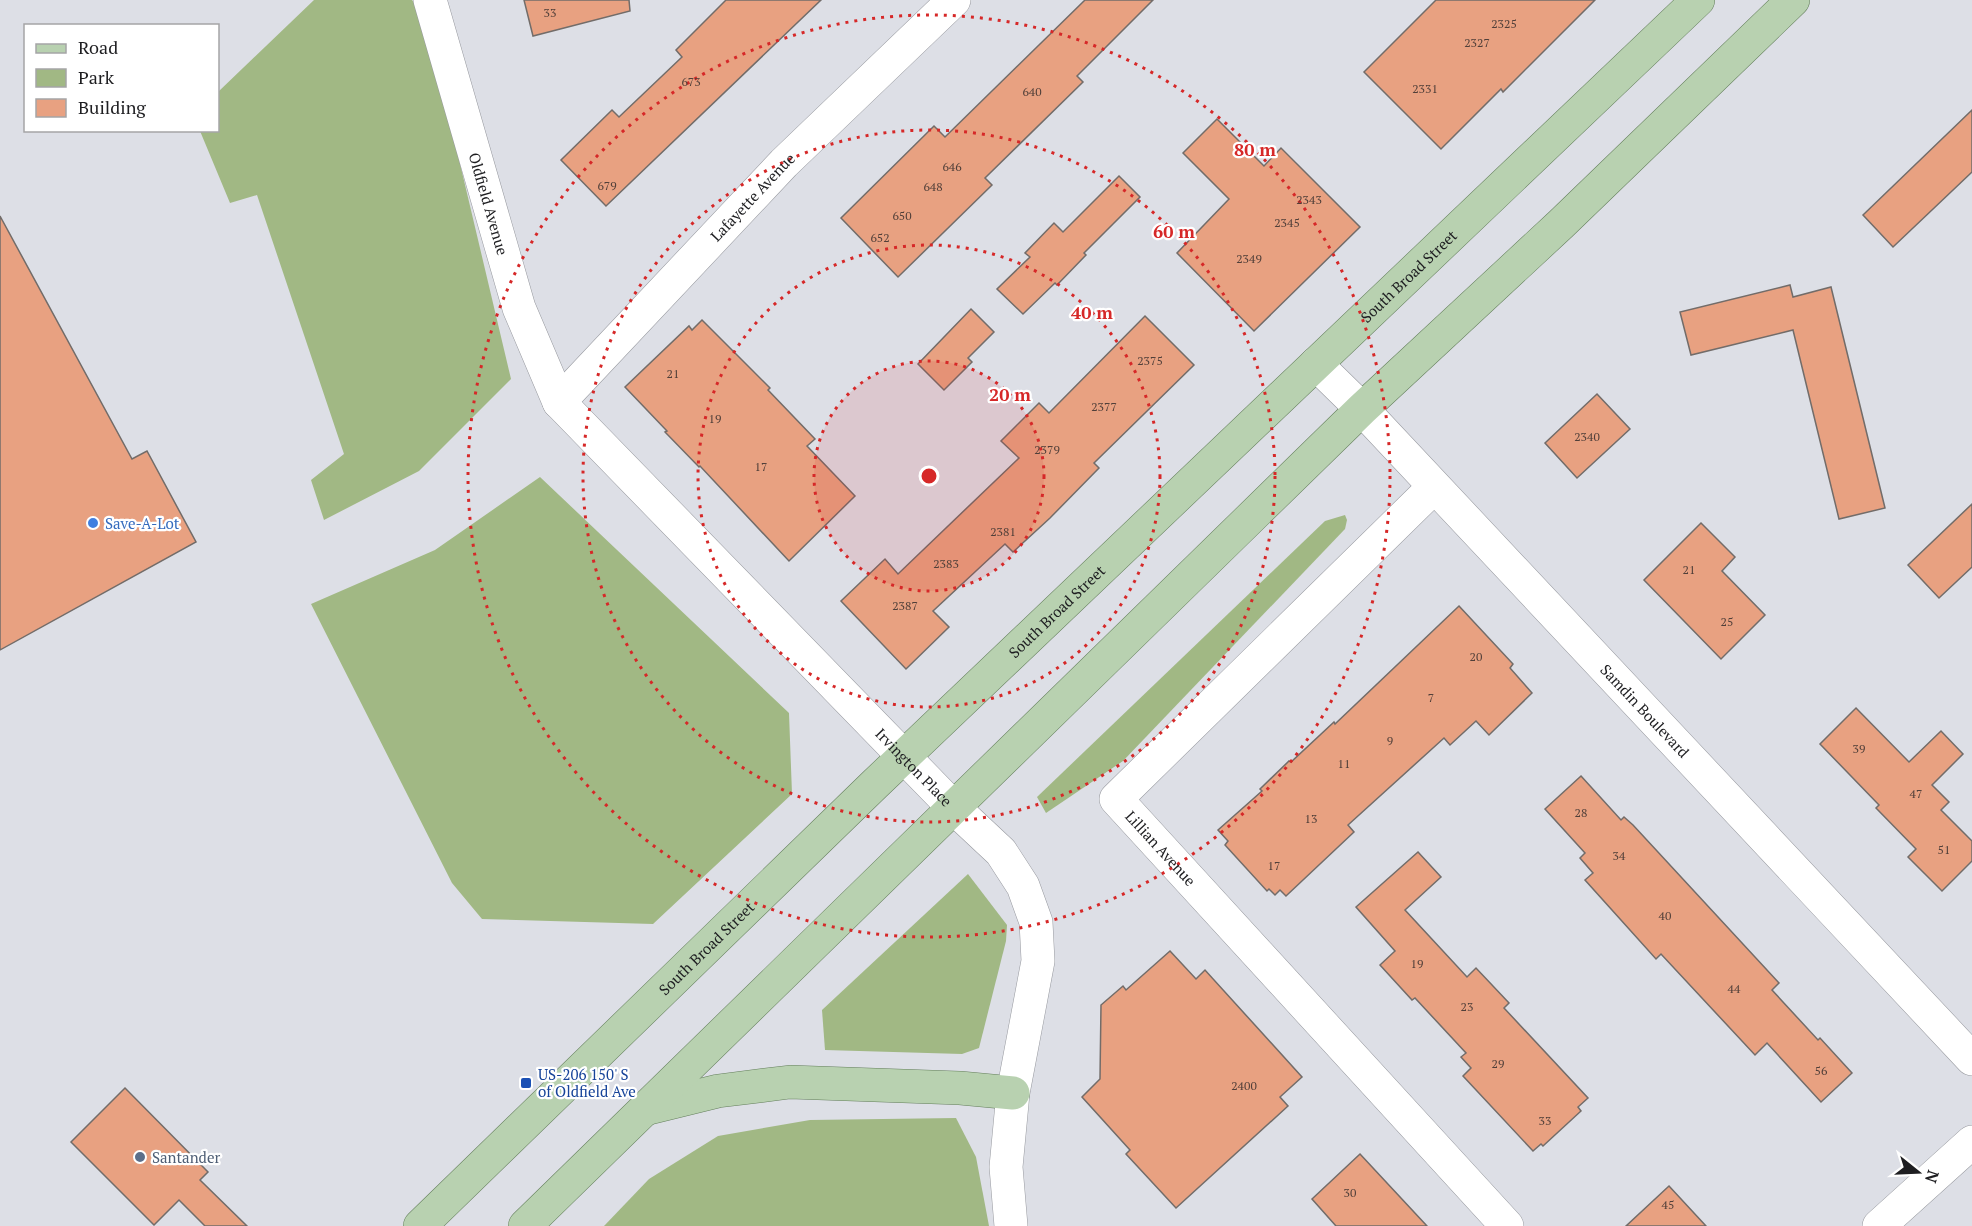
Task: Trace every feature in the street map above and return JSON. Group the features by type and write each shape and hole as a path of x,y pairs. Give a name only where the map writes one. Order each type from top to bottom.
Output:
{"main road":[{"name":"South Broad Street","path":"420,1226 905,756 1698,0"},
{"path":"525,1226 1362,409 1561,224 1793,0"},
{"path":"648,1108 718,1091 790,1082 960,1088 1013,1093"}],"street":[{"name":"Oldfield Avenue","path":"430,0 519,308 560,402"},
{"name":"Lafayette Avenue","path":"560,402 784,163 954,0"},
{"name":"Samdin Boulevard","path":"1316,364 1362,409 1972,1059"},
{"name":"Irvington Place","path":"560,402 954,808 1001,852 1023,886 1036,922 1038,961 1013,1093 1005,1167 1011,1226"},
{"name":"Lillian Avenue","path":"1434,487 1116,799 1507,1226"},
{"path":"1879,1226 1972,1142"}],"green space":[{"path":"314,0 412,0 425,16 511,379 419,471 324,520 311,480 344,454 257,195 230,203 200,132 219,132 219,91"},
{"path":"540,477 789,713 792,794 653,924 482,919 452,883 311,604 435,550"},
{"path":"1345,515 1347,520 1345,529 1123,761 1046,813 1037,797 1325,521"},
{"path":"968,874 1007,925 1006,941 979,1048 962,1054 825,1050 822,1010"},
{"path":"956,1118 976,1157 989,1226 604,1226 649,1179 718,1136 810,1120"}],"building":[{"path":"524,0 629,0 630,11 533,36"},
{"path":"726,0 821,0 606,206 561,160 612,110 619,117 682,57 676,50"},
{"path":"1085,0 1153,0 1077,76 1083,82 985,178 992,185 898,277 841,218 934,126 945,137"},
{"path":"1436,0 1595,0 1503,92 1501,89 1441,149 1364,72"},
{"path":"1972,110 1972,172 1893,247 1863,215"},
{"path":"1217,119 1264,166 1281,148 1360,227 1254,331 1177,253 1229,199 1183,153"},
{"path":"1119,176 1140,197 1084,253 1086,255 1057,285 1055,283 1023,314 997,289 1030,257 1025,253 1054,223 1063,232"},
{"path":"0,216 132,459 147,451 196,542 0,650"},
{"path":"1790,285 1793,297 1831,287 1885,508 1839,519 1793,330 1691,355 1680,312"},
{"path":"971,309 994,332 968,358 972,362 944,390 918,364"},
{"path":"1145,316 1194,365 1094,463 1099,468 1050,518 1013,552 1005,544 933,611 949,627 906,669 841,601 885,559 898,574 1019,458 1001,441 1039,403 1049,413"},
{"path":"702,320 770,388 768,390 815,439 807,446 855,496 789,561 625,387 689,326 692,330"},
{"path":"1597,394 1630,429 1577,478 1545,443"},
{"path":"1972,504 1972,567 1939,598 1908,565"},
{"path":"1701,523 1735,557 1722,571 1765,615 1721,659 1644,580"},
{"path":"1459,606 1513,664 1510,668 1532,693 1489,735 1476,721 1450,745 1444,738 1348,825 1354,832 1286,896 1280,890 1275,895 1269,889 1267,891 1225,845 1228,841 1218,830 1262,791 1260,789 1289,761 1291,762 1334,722 1335,724"},
{"path":"1856,708 1909,762 1941,731 1963,754 1932,785 1949,802 1941,810 1972,841 1972,861 1942,891 1908,857 1916,849 1876,808 1879,805 1820,744"},
{"path":"1581,776 1621,820 1624,817 1633,825 1779,983 1772,990 1852,1073 1821,1102 1767,1043 1755,1055 1661,954 1656,959 1585,880 1593,873 1580,858 1585,853 1545,809"},
{"path":"1418,852 1441,877 1405,910 1467,977 1476,968 1509,1003 1504,1008 1588,1098 1578,1107 1581,1111 1543,1146 1541,1144 1533,1151 1463,1076 1471,1068 1461,1057 1466,1053 1415,998 1412,1000 1380,965 1395,951 1356,907"},
{"path":"1170,951 1196,979 1205,970 1302,1077 1280,1097 1288,1106 1176,1208 1126,1154 1130,1150 1082,1097 1100,1079 1101,1005 1123,986 1126,990"},
{"name":"Santander","path":"125,1088 208,1172 200,1180 247,1226 205,1226 179,1200 154,1225 71,1142"},
{"path":"1360,1154 1427,1226 1336,1226 1312,1199"},
{"path":"1669,1186 1706,1226 1626,1226"}],"place":[{"name":"Save-A-Lot","path":"93,523"},
{"name":"US-206 150' S of Oldfield Ave","path":"526,1083"},
{"name":"Santander","path":"140,1157"}]}
